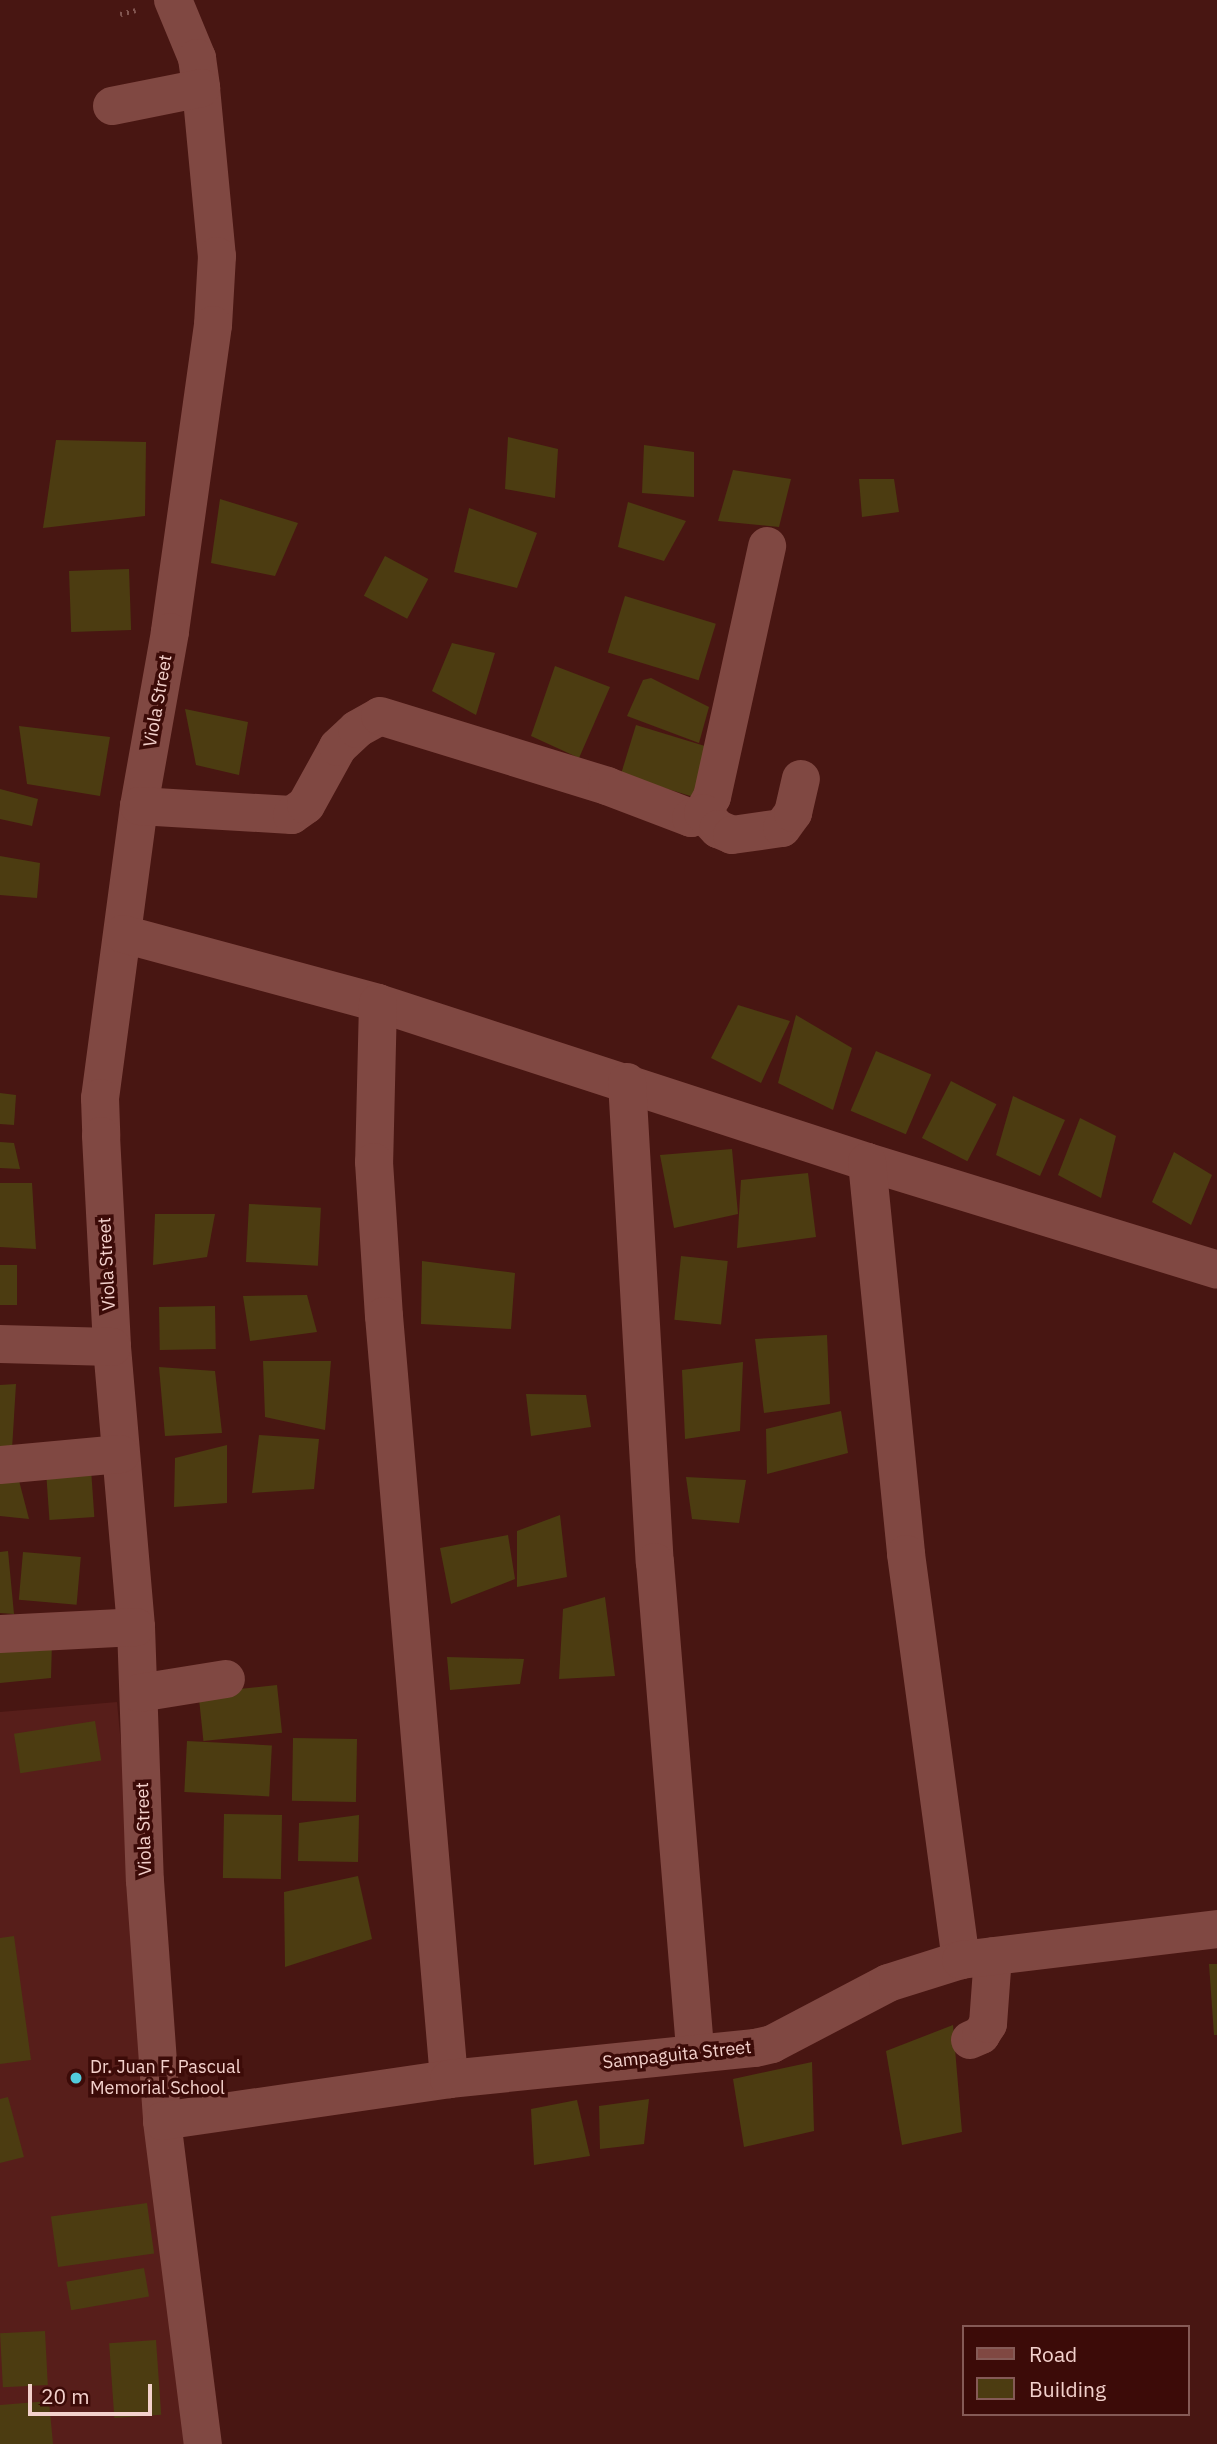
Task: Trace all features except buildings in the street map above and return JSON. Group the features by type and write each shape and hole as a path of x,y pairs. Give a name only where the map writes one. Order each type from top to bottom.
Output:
{"street":[{"name":"Viola Street","path":"173,0 197,58 201,88 217,256 213,325 170,632 139,806 100,1098 112,1347 136,1627 145,1881 162,2121 203,2444"},
{"path":"112,106 201,88"},
{"path":"139,806 292,815 306,805 338,747 357,729 380,716 607,786 691,818 703,813 712,797 767,546"},
{"path":"703,813 718,829 732,835 782,828 793,813 801,779"},
{"path":"123,934 378,1003 867,1162 1217,1270"},
{"path":"378,1003 374,1162 382,1291 449,2079"},
{"path":"627,1082 655,1562 695,2052"},
{"path":"867,1162 906,1554 988,2024 981,2035 970,2040"},
{"path":"0,1345 112,1347"},
{"path":"0,1465 121,1454"},
{"path":"0,1634 136,1627"},
{"path":"139,1693 226,1679"},
{"name":"Sampaguita Street","path":"162,2121 449,2079 755,2048 772,2044 888,1983 977,1958 1217,1928"}],"shaded area":[{"name":"Dr. Juan F. Pascual Memorial School","path":"117,1702 186,2444 0,2444 0,1712"}],"place":[{"name":"Dr. Juan F. Pascual Memorial School","path":"76,2078"}]}
